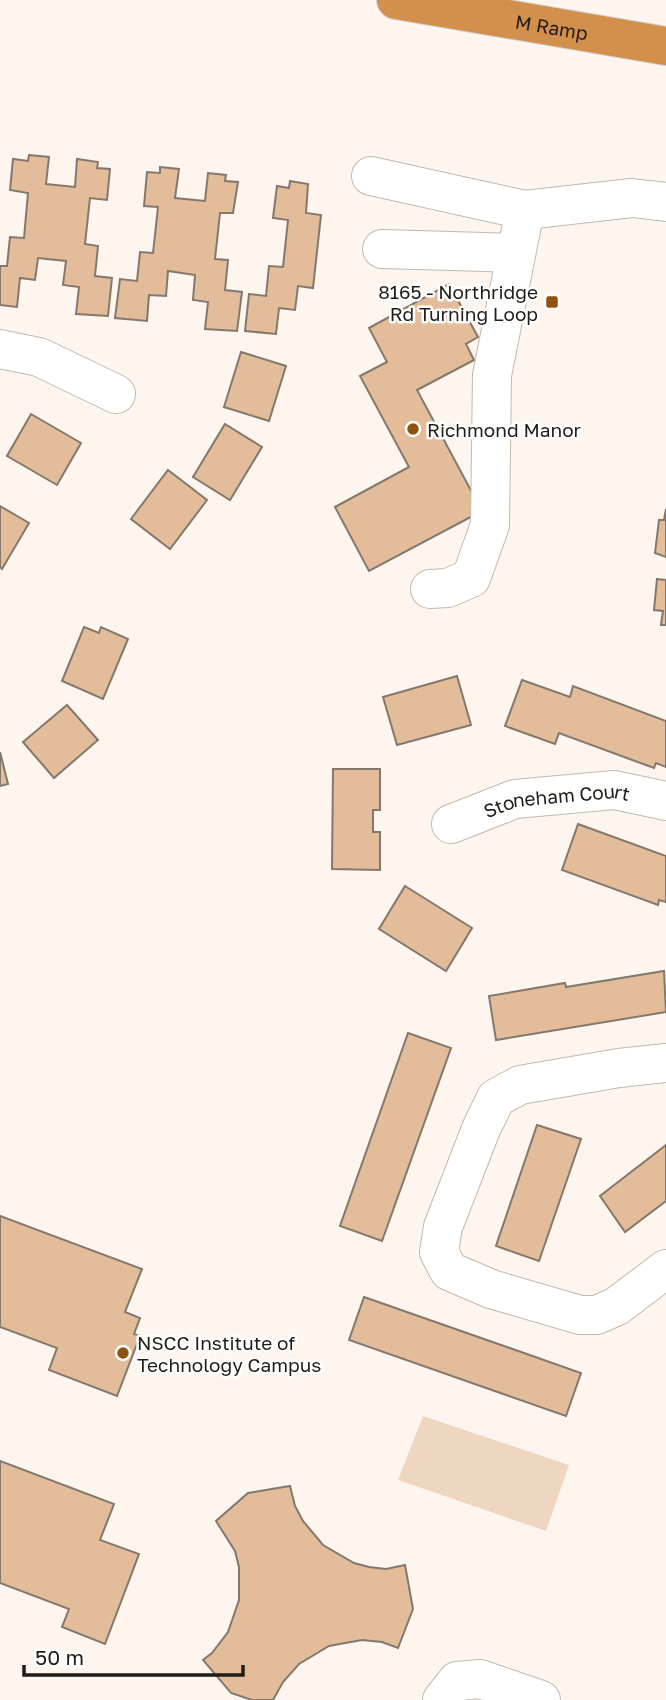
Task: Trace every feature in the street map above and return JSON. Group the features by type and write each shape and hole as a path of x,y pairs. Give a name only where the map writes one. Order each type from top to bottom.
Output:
{"highway":[{"name":"M Ramp","path":"396,0 666,46"}],"street":[{"path":"371,176 525,210 632,198 666,202"},
{"path":"429,589 448,588 471,578 490,525 492,374 525,210"},
{"path":"382,248 516,253"},
{"path":"0,349 39,357 116,394"},
{"name":"Stoneham Court","path":"451,824 515,799 614,790 666,802"},
{"path":"666,1063 520,1085 496,1098 443,1227 439,1252 449,1272 491,1289 580,1315 597,1315 617,1306 666,1269"},
{"path":"442,1700 457,1681 480,1679 541,1700"}],"shaded area":[{"path":"423,1416 569,1465 546,1531 398,1480"}],"building":[{"path":"29,155 49,157 46,184 75,187 77,159 98,162 97,168 110,169 107,200 90,198 85,244 98,246 95,276 112,278 108,316 76,314 79,287 63,285 66,261 38,258 35,280 20,278 17,307 0,305 0,266 7,266 10,237 24,238 28,193 10,190 13,159 28,161"},
{"path":"160,167 179,169 175,198 205,201 208,173 226,175 225,181 238,182 233,213 220,213 215,259 228,260 225,290 242,292 237,331 205,329 208,302 193,300 195,275 168,271 166,296 149,295 147,321 115,318 120,279 137,281 140,252 153,253 158,207 144,206 147,172 160,173"},
{"path":"290,181 308,184 306,213 321,215 313,288 298,286 295,310 279,308 276,334 245,331 249,294 266,296 269,266 283,267 288,220 273,218 277,186 289,188"},
{"name":"Richmond Manor","path":"449,284 478,337 466,344 474,360 417,390 482,511 369,571 335,507 409,467 360,376 387,362 369,328"},
{"path":"241,352 286,366 269,421 224,407"},
{"path":"31,414 81,443 57,485 7,456"},
{"path":"225,424 262,447 230,500 193,477"},
{"path":"168,470 207,500 170,549 131,519"},
{"path":"0,506 29,523 2,569 0,567"},
{"path":"666,509 666,557 655,553 659,520 664,520"},
{"path":"657,579 666,580 666,625 661,625 663,611 654,610"},
{"path":"84,627 99,633 101,627 128,639 103,699 62,681"},
{"path":"457,676 471,725 397,745 383,697"},
{"path":"522,680 570,697 573,686 666,721 666,767 656,763 654,768 559,733 555,744 505,726"},
{"path":"67,705 98,740 54,778 23,742"},
{"path":"0,752 8,784 0,786"},
{"path":"333,769 380,769 380,810 373,810 373,832 380,832 380,870 332,869"},
{"path":"578,824 666,856 666,902 659,900 658,905 562,870"},
{"path":"405,886 472,928 446,971 379,929"},
{"path":"664,971 666,1012 496,1040 489,996 565,983 566,987"},
{"path":"408,1033 451,1048 382,1241 340,1226"},
{"path":"537,1125 581,1139 539,1261 496,1246"},
{"path":"666,1145 666,1201 625,1232 600,1196"},
{"path":"0,1216 142,1269 125,1312 140,1318 134,1334 140,1336 117,1396 49,1370 57,1348 0,1327"},
{"path":"364,1297 581,1373 566,1416 349,1340"},
{"path":"0,1461 114,1504 100,1540 139,1554 105,1644 62,1627 69,1609 0,1583"},
{"path":"290,1486 295,1506 303,1521 323,1545 354,1563 369,1567 386,1569 405,1565 413,1609 398,1648 382,1642 362,1640 329,1646 299,1664 283,1682 273,1700 252,1700 231,1693 203,1660 228,1632 239,1600 239,1567 235,1551 216,1521 248,1493"}],"place":[{"name":"8165 - Northridge Rd Turning Loop","path":"552,302"},
{"name":"Richmond Manor","path":"413,429"},
{"name":"NSCC Institute of Technology Campus","path":"123,1353"}]}
